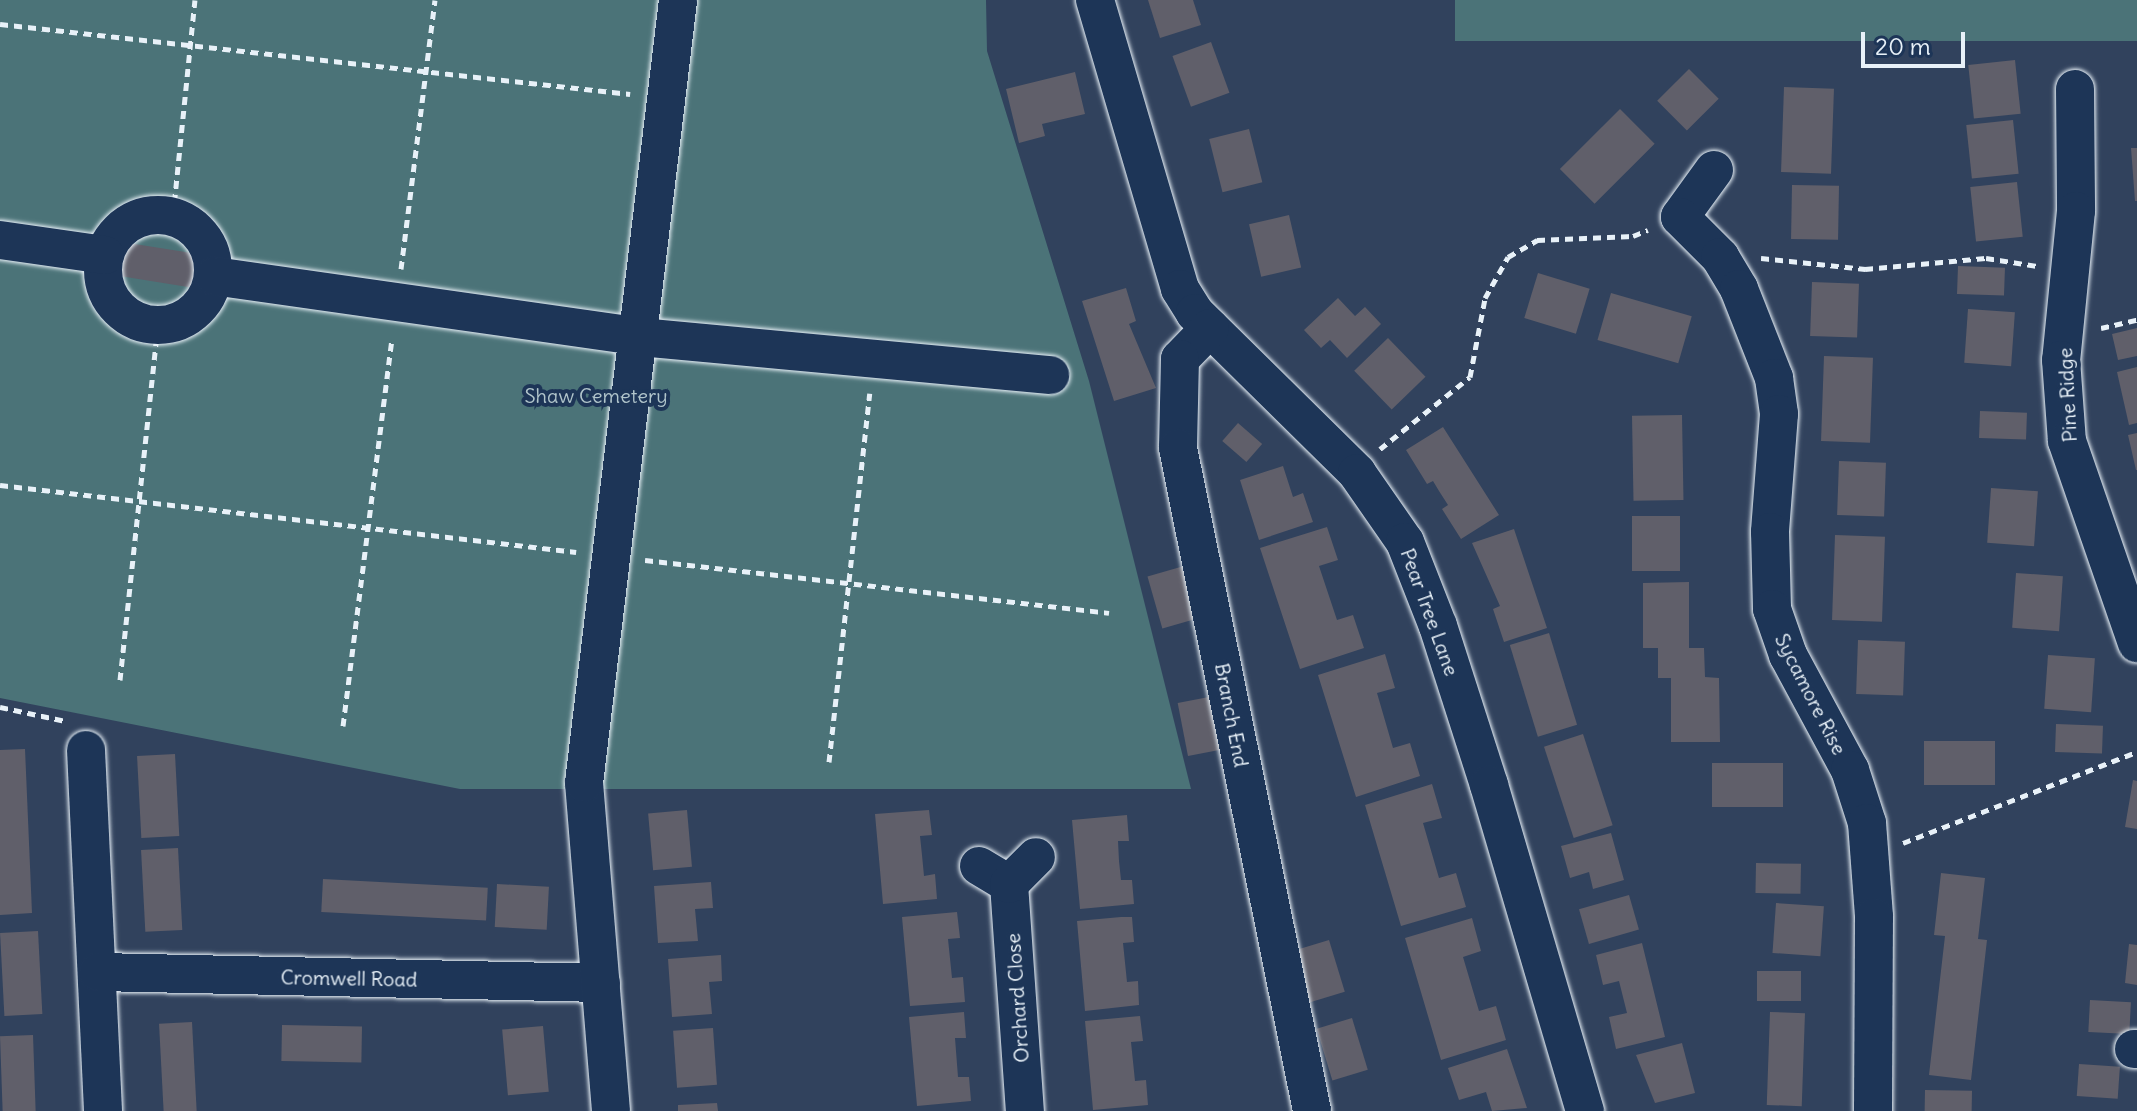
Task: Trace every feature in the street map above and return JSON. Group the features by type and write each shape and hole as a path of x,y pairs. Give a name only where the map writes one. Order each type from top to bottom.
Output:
{"street":[{"path":"611,1111 584,783 640,337 678,0"},
{"name":"Pear Tree Lane","path":"1095,0 1175,276 1195,313 1357,473 1405,542 1438,626 1542,954 1585,1111"},
{"name":"Pine Ridge","path":"2075,89 2076,211 2061,360 2067,441 2137,643"},
{"path":"1680,217 1714,170"},
{"path":"152,215 173,216 203,239 214,276 205,301 184,319 158,325 133,319 114,303 104,280 105,255 115,236 131,222 152,215"},
{"name":"Sycamore Rise","path":"1680,217 1720,257 1755,319 1778,402 1770,532 1772,609 1788,655 1860,793 1871,851 1873,1111"},
{"path":"0,240 105,255"},
{"path":"214,276 640,337 1050,375"},
{"name":"Branch End","path":"1210,328 1180,359 1178,448 1312,1111"},
{"path":"86,750 103,1111"},
{"name":"Orchard Close","path":"1025,1111 994,875 1036,857"},
{"name":"Cromwell Road","path":"98,972 601,983"}],"path":[{"path":"173,216 195,0"},
{"path":"343,726 435,0"},
{"path":"0,24 667,98"},
{"path":"1357,473 1470,377 1485,298 1508,257 1537,240 1633,236 1680,217"},
{"path":"1720,257 1787,258 1865,269 1986,258 2025,262 2069,277"},
{"path":"120,680 158,325"},
{"path":"829,762 874,359"},
{"path":"0,485 1109,613"},
{"path":"0,707 72,722 86,750"},
{"path":"1871,851 1984,815 2137,752"}],"green space":[{"name":"Shaw Cemetery","path":"0,0 986,0 987,51 1089,381 1191,789 460,789 0,698"},
{"path":"1455,0 2137,0 2137,41 1455,41"}],"building":[{"path":"1148,0 1193,0 1201,25 1160,38"},
{"path":"1211,42 1229,93 1191,107 1172,56"},
{"path":"2015,60 2021,114 1974,119 1968,65"},
{"path":"1689,69 1719,99 1687,131 1657,101"},
{"path":"1075,72 1085,114 1042,124 1045,136 1019,143 1006,89"},
{"path":"1784,87 1834,89 1831,174 1781,172"},
{"path":"1620,109 1655,144 1595,204 1560,169"},
{"path":"2013,120 2019,174 1972,179 1966,125"},
{"path":"1249,129 1262,182 1223,192 1209,139"},
{"path":"2131,148 2137,148 2137,201 2135,201"},
{"path":"2017,182 2023,237 1976,242 1970,187"},
{"path":"1792,185 1839,186 1838,240 1791,239"},
{"path":"1289,215 1301,268 1261,277 1249,224"},
{"path":"122,242 198,254 193,288 117,276"},
{"path":"1958,266 2005,268 2004,296 1957,294"},
{"path":"1538,273 1590,289 1576,334 1524,318"},
{"path":"1812,282 1859,284 1857,338 1810,336"},
{"path":"1126,288 1136,321 1129,324 1156,388 1114,401 1082,301"},
{"path":"1611,293 1692,316 1678,363 1597,340"},
{"path":"1338,298 1355,316 1365,307 1381,324 1347,358 1330,340 1321,348 1304,330"},
{"path":"1968,309 2015,312 2011,366 1964,363"},
{"path":"2137,328 2137,356 2118,360 2112,334"},
{"path":"1388,338 1426,377 1392,409 1354,371"},
{"path":"1824,356 1873,358 1870,443 1821,441"},
{"path":"2137,367 2137,423 2129,425 2117,372"},
{"path":"1980,411 2027,413 2026,440 1979,438"},
{"path":"1682,415 1683,500 1633,501 1632,416"},
{"path":"1238,423 1262,444 1246,462 1222,441"},
{"path":"1443,427 1499,515 1461,539 1442,509 1448,505 1433,481 1427,484 1406,450"},
{"path":"2137,433 2137,470 2136,470 2128,435"},
{"path":"1839,461 1886,463 1884,517 1837,515"},
{"path":"1283,466 1293,497 1303,493 1313,522 1259,540 1240,480"},
{"path":"1991,488 2038,491 2034,546 1987,543"},
{"path":"1632,516 1680,516 1680,571 1632,571"},
{"path":"1327,527 1338,560 1319,566 1337,620 1353,615 1364,648 1300,669 1260,548"},
{"path":"1514,529 1547,628 1504,642 1493,609 1500,606 1472,543"},
{"path":"1835,535 1885,537 1882,622 1832,620"},
{"path":"1184,566 1199,618 1162,628 1147,576"},
{"path":"2016,573 2063,576 2059,631 2012,628"},
{"path":"1689,582 1689,648 1704,648 1705,677 1719,678 1720,742 1671,742 1671,678 1658,678 1658,648 1643,648 1643,583"},
{"path":"1549,633 1577,725 1538,737 1510,645"},
{"path":"1858,640 1905,642 1903,696 1856,694"},
{"path":"1385,654 1395,688 1377,693 1393,748 1410,743 1420,776 1356,797 1318,675"},
{"path":"2048,655 2095,658 2091,712 2044,709"},
{"path":"1214,696 1224,749 1188,756 1178,703"},
{"path":"2056,724 2103,726 2102,754 2055,752"},
{"path":"1583,734 1613,825 1574,838 1544,747"},
{"path":"1924,741 1995,741 1995,785 1924,785"},
{"path":"25,749 32,913 0,915 0,750"},
{"path":"175,754 179,836 141,838 137,756"},
{"path":"1712,763 1783,763 1783,807 1712,807"},
{"path":"2133,780 2137,781 2137,829 2125,827"},
{"path":"1432,784 1442,818 1423,823 1439,878 1456,873 1466,907 1401,926 1365,805"},
{"path":"687,810 692,867 653,870 648,813"},
{"path":"929,810 932,835 920,836 924,876 935,874 937,899 883,904 875,814"},
{"path":"1127,815 1129,841 1118,841 1119,861 1121,880 1132,880 1134,904 1080,909 1072,820"},
{"path":"1611,833 1624,880 1593,889 1589,872 1570,878 1561,846"},
{"path":"178,848 182,930 145,932 141,850"},
{"path":"1756,863 1801,864 1800,894 1755,893"},
{"path":"1941,873 1985,878 1978,939 1987,940 1971,1080 1929,1075 1945,936 1934,935"},
{"path":"323,879 488,888 486,921 321,912"},
{"path":"711,882 713,908 695,909 698,941 658,943 654,886"},
{"path":"497,884 549,887 547,930 495,927"},
{"path":"1629,895 1639,930 1589,944 1579,909"},
{"path":"1776,903 1824,906 1820,956 1773,953"},
{"path":"957,912 960,938 948,939 952,978 963,977 965,1002 910,1006 902,917"},
{"path":"1132,917 1134,942 1123,943 1127,982 1138,981 1139,1005 1085,1011 1077,921"},
{"path":"1472,918 1481,951 1463,957 1479,1011 1496,1006 1506,1040 1441,1060 1405,938"},
{"path":"38,931 42,1014 4,1016 0,933"},
{"path":"1329,940 1345,992 1309,1002 1294,951"},
{"path":"1642,943 1665,1037 1616,1049 1609,1017 1627,1013 1619,981 1603,985 1596,955"},
{"path":"2129,944 2137,945 2137,985 2125,983"},
{"path":"721,955 722,981 709,982 712,1014 672,1017 668,959"},
{"path":"1757,971 1801,971 1801,1001 1757,1001"},
{"path":"2090,1000 2131,1002 2129,1034 2088,1032"},
{"path":"964,1012 966,1038 955,1038 958,1077 969,1077 971,1101 917,1106 909,1017"},
{"path":"1770,1012 1805,1013 1802,1106 1767,1105"},
{"path":"1140,1016 1143,1041 1131,1042 1135,1081 1146,1080 1148,1105 1093,1110 1085,1021"},
{"path":"1352,1018 1368,1070 1332,1080 1317,1029"},
{"path":"192,1022 197,1111 164,1111 159,1024"},
{"path":"282,1025 362,1026 361,1062 281,1061"},
{"path":"543,1026 549,1092 508,1095 502,1030"},
{"path":"713,1028 717,1085 677,1088 673,1031"},
{"path":"33,1035 36,1111 3,1111 0,1036"},
{"path":"1682,1043 1695,1093 1655,1103 1636,1055"},
{"path":"1507,1049 1527,1108 1492,1111 1486,1092 1459,1100 1448,1068"},
{"path":"2079,1064 2120,1067 2118,1099 2077,1096"},
{"path":"1925,1090 1972,1091 1972,1111 1925,1111"},
{"path":"717,1103 718,1111 678,1111 678,1105"}]}
